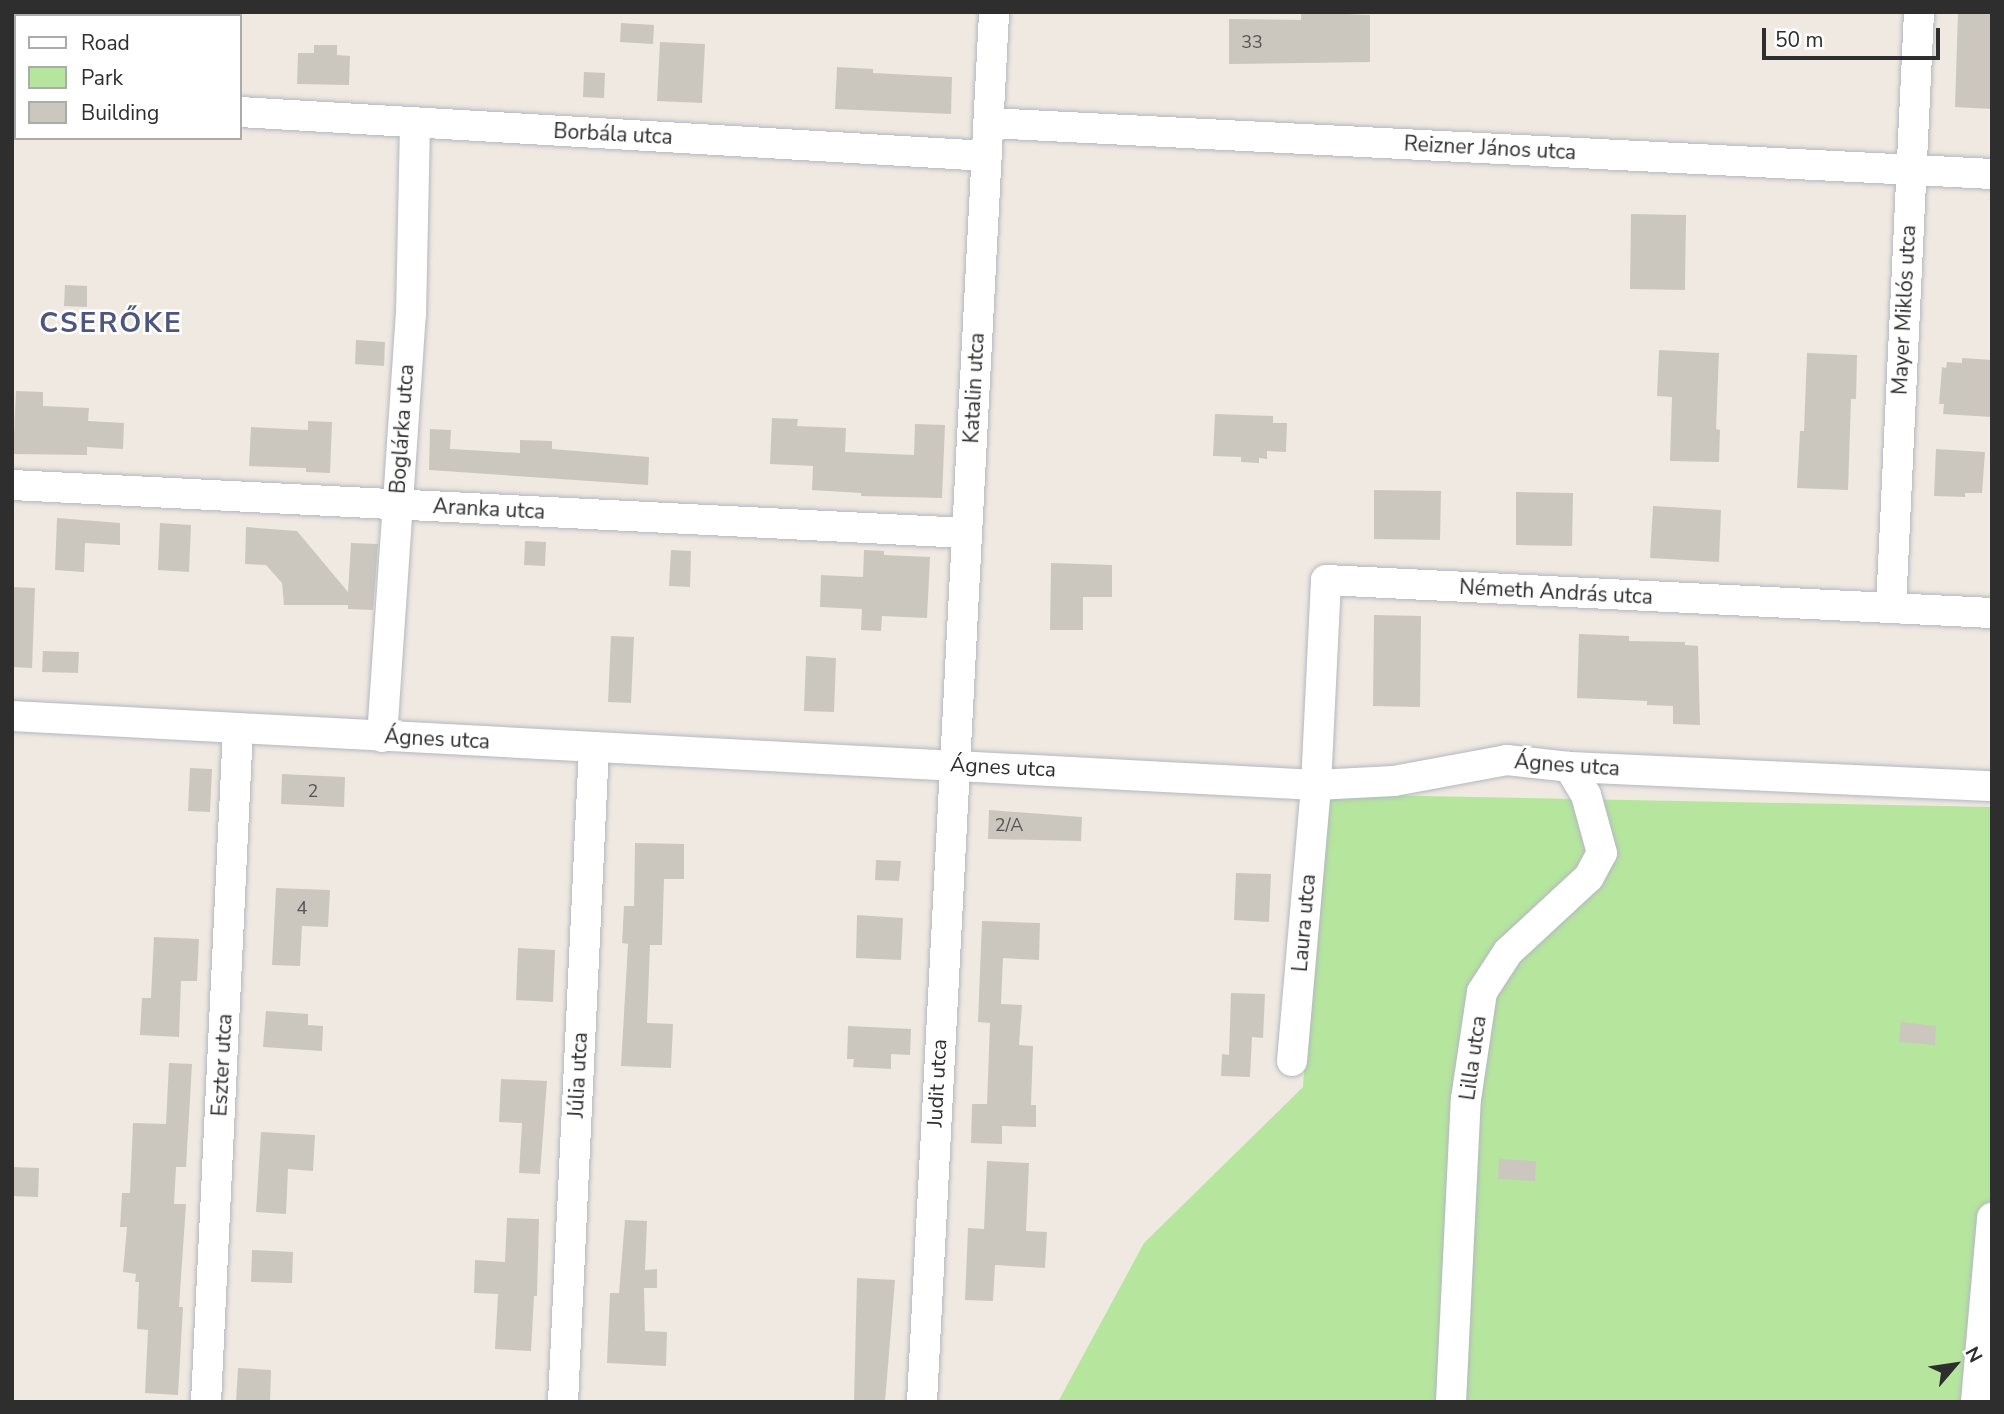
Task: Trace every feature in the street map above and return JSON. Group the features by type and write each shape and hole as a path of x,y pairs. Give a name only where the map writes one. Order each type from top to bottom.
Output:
{"street":[{"name":"Katalin utca","path":"953,764 994,12"},
{"name":"Mayer Miklós utca","path":"1891,608 1919,12"},
{"name":"Borbála utca","path":"242,112 987,156"},
{"name":"Boglárka utca","path":"382,737 411,315 415,122"},
{"name":"Reizner János utca","path":"989,123 1992,174"},
{"name":"Aranka utca","path":"12,485 966,533"},
{"name":"Németh András utca","path":"1316,785 1325,580 1992,613"},
{"name":"Ágnes utca","path":"12,716 1316,785 1394,780 1507,760 1569,767 1992,786"},
{"name":"Eszter utca","path":"206,1402 238,729"},
{"name":"Júlia utca","path":"563,1402 594,748"},
{"name":"Judit utca","path":"922,1402 953,764"},
{"name":"Lilla utca","path":"1451,1402 1466,1098 1482,992 1507,953 1589,877 1602,853 1586,795 1569,767"},
{"name":"Laura utca","path":"1292,1061 1316,785"},
{"path":"1976,1402 1992,1218"}],"green space":[{"path":"1321,794 1992,807 1992,1402 1058,1402 1144,1243 1303,1087"}],"building":[{"path":"1301,12 1370,15 1370,62 1229,64 1229,19 1301,20"},
{"path":"1958,12 1991,12 1992,109 1955,107"},
{"path":"621,23 654,25 653,44 620,42"},
{"path":"660,42 705,44 702,103 657,101"},
{"path":"314,45 337,45 337,55 350,56 349,85 297,84 298,53 314,53"},
{"path":"837,67 873,69 873,73 952,77 951,114 835,109"},
{"path":"584,72 605,73 604,98 583,97"},
{"path":"1631,214 1686,215 1685,290 1630,289"},
{"path":"65,285 87,286 87,307 64,306"},
{"path":"356,340 385,342 384,366 355,364"},
{"path":"1659,350 1719,353 1716,429 1720,430 1719,462 1670,461 1672,397 1657,396"},
{"path":"1807,353 1857,355 1856,399 1851,399 1848,490 1797,488 1800,431 1804,431"},
{"path":"1962,358 1992,360 1992,417 1943,414 1944,404 1939,404 1942,367 1946,368 1947,362 1962,363"},
{"path":"16,391 43,392 43,406 89,408 88,421 124,423 123,449 87,447 87,455 13,454"},
{"path":"1215,414 1273,416 1273,423 1287,423 1286,452 1267,451 1267,459 1259,458 1259,463 1241,462 1241,457 1213,456"},
{"path":"772,418 798,419 797,426 846,428 845,452 914,455 915,424 945,425 942,498 861,496 861,493 812,490 813,466 770,464"},
{"path":"308,421 332,422 330,473 306,472 306,468 249,466 251,427 308,430"},
{"path":"430,429 451,430 450,449 520,453 520,440 552,441 552,449 649,457 648,485 429,470"},
{"path":"1936,449 1985,452 1982,493 1965,493 1965,497 1934,496"},
{"path":"1374,490 1441,491 1440,540 1374,539"},
{"path":"1516,492 1573,493 1572,546 1516,545"},
{"path":"1653,506 1721,510 1719,562 1650,558"},
{"path":"57,518 120,523 120,545 85,543 84,572 55,570"},
{"path":"160,523 191,525 189,572 158,570"},
{"path":"246,527 297,531 348,592 351,543 378,544 373,610 348,609 348,605 284,605 282,583 266,565 245,564"},
{"path":"525,541 546,542 545,566 524,565"},
{"path":"671,550 691,551 690,587 669,586"},
{"path":"864,550 884,551 884,555 930,557 927,618 882,616 881,631 861,630 862,609 820,607 821,575 863,577"},
{"path":"1051,563 1112,565 1112,597 1083,597 1083,630 1050,630"},
{"path":"12,587 35,588 32,668 12,667"},
{"path":"1374,615 1421,616 1420,707 1373,706"},
{"path":"1579,634 1629,636 1629,641 1685,642 1685,645 1698,646 1700,725 1673,724 1673,706 1647,705 1647,701 1577,698"},
{"path":"611,636 634,637 631,703 608,702"},
{"path":"43,651 79,652 78,673 42,672"},
{"path":"806,656 836,658 834,712 804,711"},
{"path":"190,768 212,769 210,812 188,811"},
{"path":"282,774 345,777 344,807 281,804"},
{"path":"989,810 1082,817 1081,841 988,839"},
{"path":"635,843 684,844 684,879 664,879 662,945 650,945 647,1023 673,1024 671,1068 621,1066 628,944 622,943 624,906 634,906"},
{"path":"876,860 901,861 899,881 875,880"},
{"path":"1236,873 1271,874 1269,922 1234,920"},
{"path":"276,888 330,890 328,927 302,926 300,966 272,965"},
{"path":"857,915 903,918 901,960 856,958"},
{"path":"982,921 1040,923 1039,960 1003,958 1001,1004 1022,1005 1019,1045 1033,1046 1031,1105 1036,1105 1036,1127 1002,1126 1002,1144 971,1143 972,1104 987,1104 990,1023 978,1022"},
{"path":"154,937 199,939 197,981 181,981 179,1037 140,1035 142,998 151,998"},
{"path":"518,948 555,950 553,1002 516,1000"},
{"path":"1231,993 1265,994 1263,1038 1252,1037 1250,1077 1221,1076 1222,1054 1229,1055"},
{"path":"266,1011 308,1014 308,1025 323,1026 322,1051 263,1047"},
{"path":"1901,1022 1936,1026 1935,1045 1899,1042"},
{"path":"848,1026 911,1029 910,1055 891,1054 891,1069 853,1067 854,1059 847,1059"},
{"path":"169,1063 192,1064 186,1167 176,1167 174,1204 186,1204 179,1307 183,1307 178,1395 145,1393 148,1330 137,1329 139,1282 135,1282 136,1274 123,1272 127,1227 120,1227 122,1193 130,1193 133,1123 166,1124"},
{"path":"501,1079 547,1081 540,1174 519,1173 522,1123 499,1122"},
{"path":"261,1132 315,1135 313,1171 288,1169 286,1214 256,1212"},
{"path":"1499,1159 1536,1161 1535,1181 1498,1179"},
{"path":"987,1161 1029,1163 1026,1231 1047,1232 1045,1268 995,1265 993,1301 965,1300 968,1228 984,1229"},
{"path":"12,1167 39,1168 38,1197 12,1196"},
{"path":"507,1218 539,1219 537,1296 534,1296 531,1351 495,1349 498,1294 474,1293 475,1260 505,1262"},
{"path":"625,1220 647,1221 645,1270 657,1269 657,1288 644,1288 645,1331 667,1332 666,1366 607,1363 610,1293 619,1293"},
{"path":"252,1250 293,1252 292,1283 251,1282"},
{"path":"857,1278 895,1280 885,1402 854,1402"},
{"path":"238,1368 271,1370 270,1402 236,1402"}],"district":[{"name":"CSERŐKE","path":"111,323"}]}
